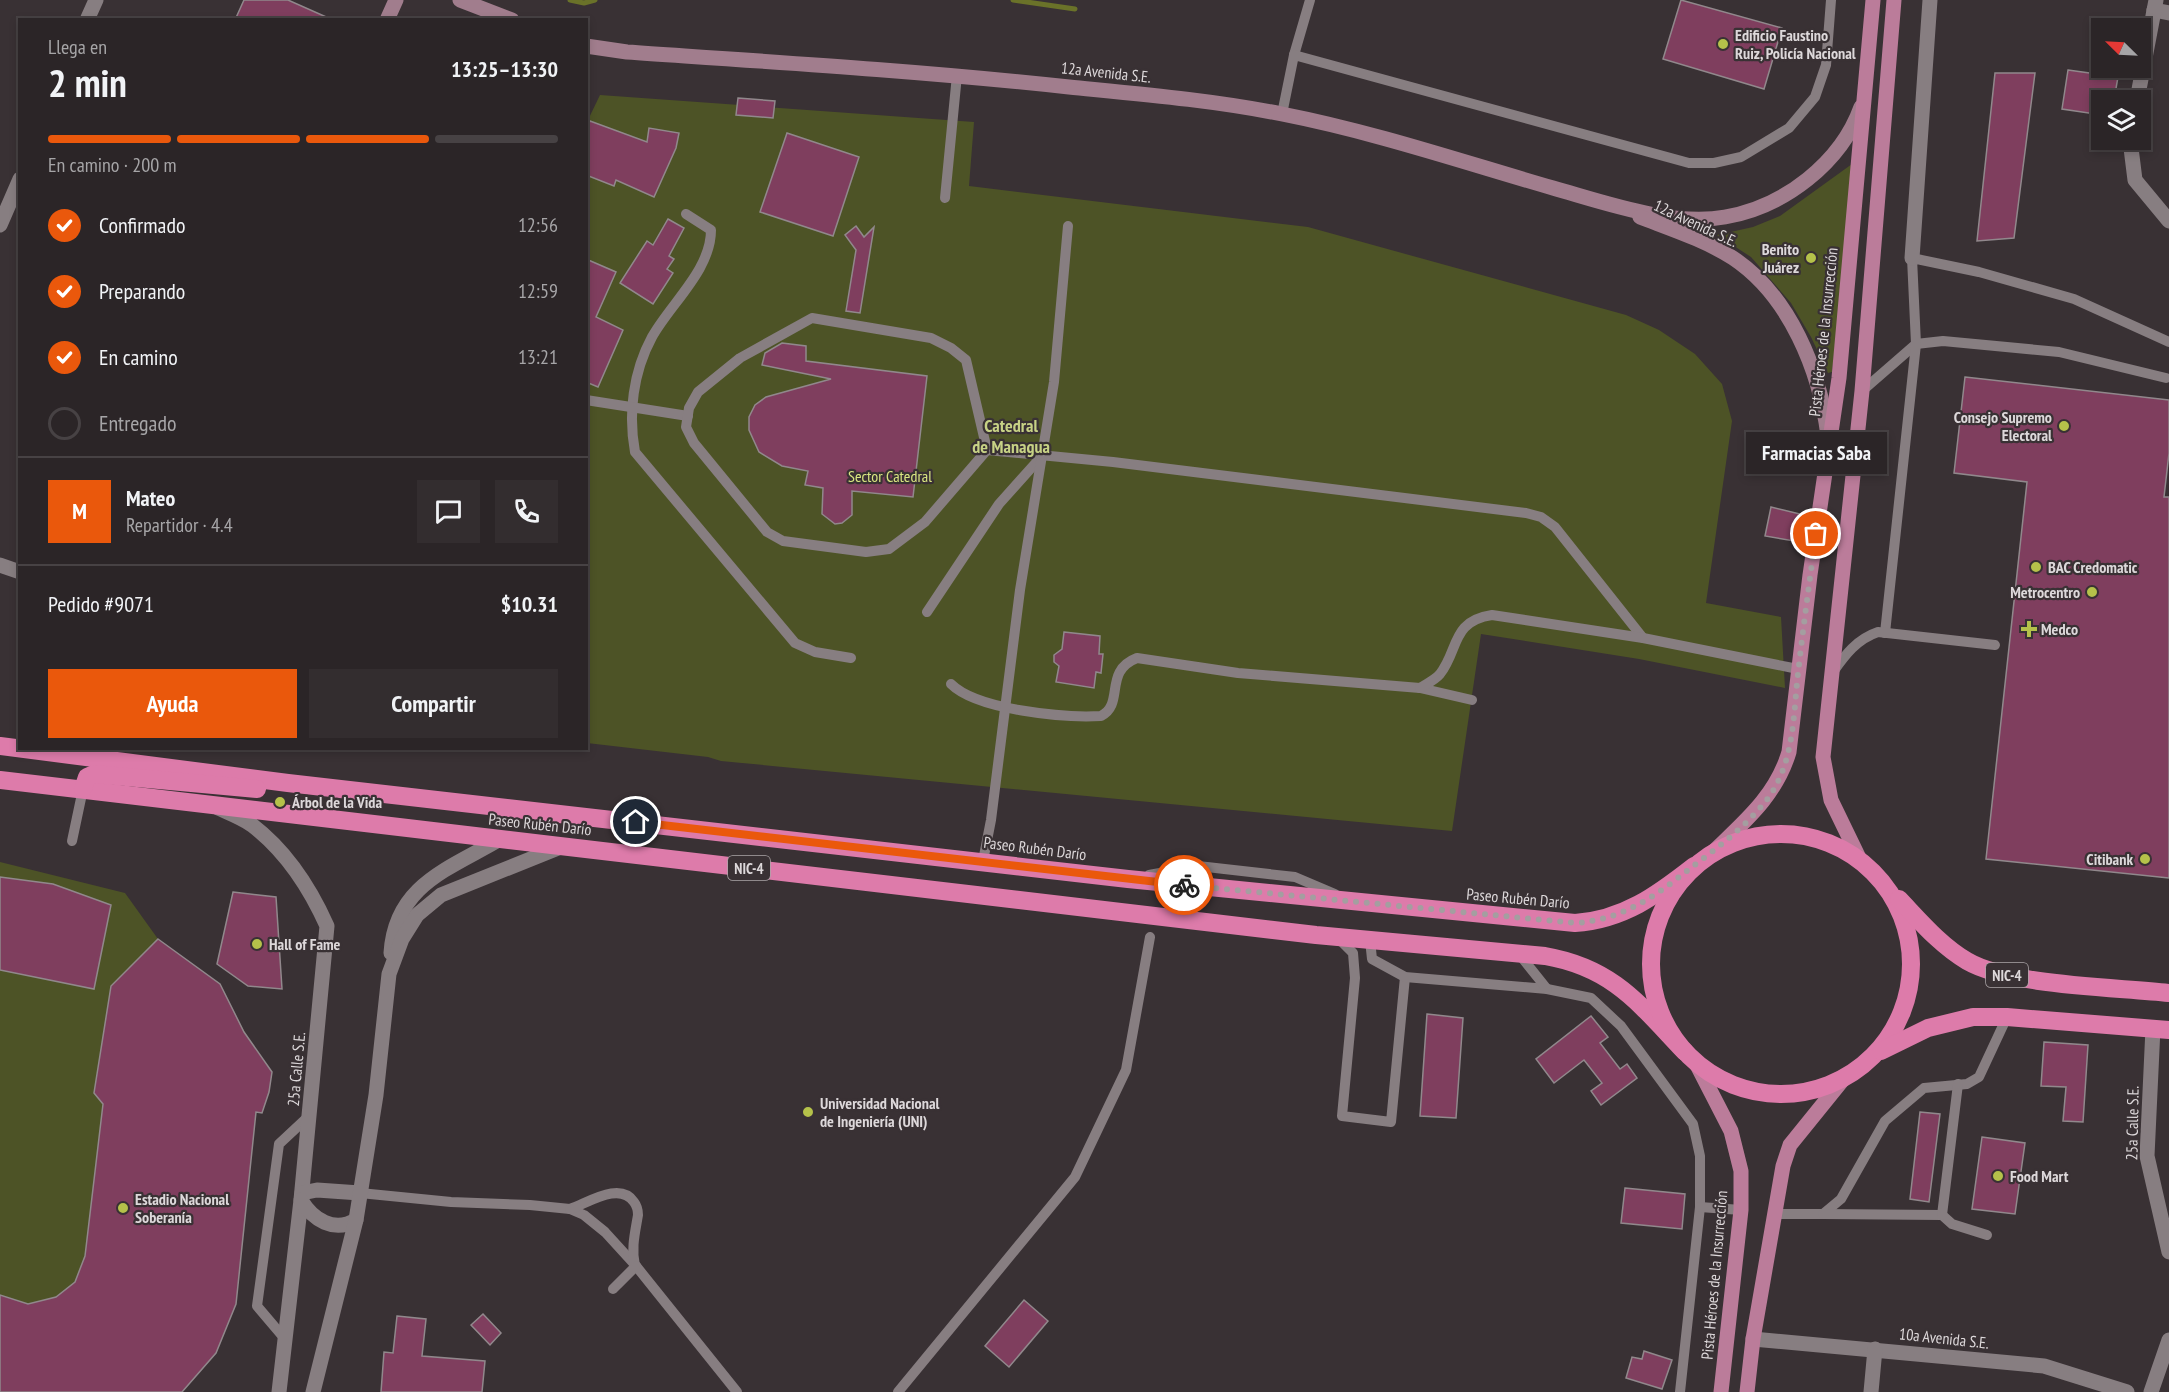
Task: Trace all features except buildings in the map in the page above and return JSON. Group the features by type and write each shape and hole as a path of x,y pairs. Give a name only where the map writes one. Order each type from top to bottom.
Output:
{"highway":[{"name":"Paseo Rubén Darío","path":"0,747 18,748"},
{"name":"Paseo Rubén Darío","path":"53,750 89,752 288,783 1128,879 1565,922 1591,922 1626,912 1643,903 1694,866"},
{"path":"0,772 71,776 84,769 89,752"},
{"path":"83,789 89,752"},
{"path":"83,789 87,777 94,774 245,790 263,789 288,783"},
{"name":"Paseo Rubén Darío","path":"0,780 207,802 500,840 1316,935 1518,953 1569,960 1599,972 1642,1007 1691,1058"},
{"name":"NIC-4","path":"2161,1029 2007,1017 1973,1017 1942,1023 1912,1035 1871,1058 1845,1077 1806,1092 1769,1094 1732,1085 1691,1058 1659,1010 1652,982 1652,954 1657,926 1668,900 1694,866 1712,853 1755,836 1789,833 1822,839 1838,846 1861,862 1947,947 1983,969 2027,978 2169,993"},
{"name":"NIC-4","path":"1871,1058 1894,1029 1908,991 1910,975 1906,926 1879,879"}],"main road":[{"name":"Pista Héroes de la Insurrección","path":"1712,853 1768,798 1789,752 1793,731 1798,669 1839,378 1874,0"},
{"path":"1861,862 1831,800 1822,757 1862,391 1894,0"},
{"name":"Pista Héroes de la Insurrección","path":"1691,1058 1724,1113 1735,1143 1741,1171 1741,1210 1721,1392"},
{"path":"1747,1392 1753,1339 1783,1166 1790,1145 1845,1077"}],"street":[{"path":"88,18 96,0"},
{"path":"388,18 396,0"},
{"path":"460,0 507,18"},
{"path":"1912,258 1930,0"},
{"path":"2140,90 2160,8"},
{"name":"12a Avenida S.E.","path":"588,46 627,52 957,75 1196,100 1282,114 1365,134 1610,204 1694,219 1726,217 1772,201 1795,188 1835,154 1855,124 1864,99"},
{"path":"2131,150 2135,180 2169,221"},
{"path":"0,225 18,184"},
{"name":"12a Avenida S.E.","path":"1610,204 1724,253 1761,282 1789,321 1807,358 1825,413 1829,446"},
{"path":"0,565 18,571"},
{"name":"25a Calle S.E.","path":"207,802 252,825 290,862 312,893 327,926 310,1116 279,1392"},
{"path":"313,1392 356,1220 376,1095 392,940 401,910 420,886 500,840"},
{"path":"389,974 402,939 417,915 441,895 564,846"},
{"name":"25a Calle S.E.","path":"2161,1029 2146,1156 2165,1218 2169,1252"},
{"path":"356,1220 343,1226 327,1223 312,1214 301,1196 316,1190 360,1193"},
{"name":"10a Avenida S.E.","path":"1753,1339 2044,1366 2127,1392"},
{"path":"2151,1392 2169,1340"},
{"path":"1871,1392 1875,1349"}],"lane":[{"path":"1282,114 1294,55 1310,0"},
{"path":"1294,55 1689,163 1714,163 1741,157 1789,128 1815,97 1826,65 1831,0"},
{"path":"945,198 957,75"},
{"path":"686,214 711,230 711,243 701,264 652,337 640,370 631,405 631,431 635,453 795,643 815,652 852,658"},
{"path":"983,861 1020,590 1054,381 1068,226"},
{"path":"1885,633 1916,344 1912,258 1979,272 2074,299 2169,342"},
{"path":"812,318 931,338 951,348 966,360 987,450 925,522 889,549 866,552 783,541 767,532 694,443 686,427 698,392 731,365 765,342 812,318"},
{"path":"1862,391 1916,344 1943,341 2059,352 2166,378"},
{"path":"588,400 631,405 688,416"},
{"path":"987,450 1526,513 1541,517 1554,527 1643,638"},
{"path":"927,612 999,504 1042,455"},
{"path":"1420,688 1440,674 1464,629 1472,621 1492,615 1643,638 1798,669"},
{"path":"1830,677 1846,653 1866,636 1878,632 1995,645"},
{"path":"951,684 970,698 1005,708 1101,716 1112,704 1119,670 1127,662 1137,658 1238,672 1420,688 1472,700"},
{"path":"72,841 83,789"},
{"path":"1316,935 1344,940 1353,953 1355,978 1342,1116 1391,1122 1405,977"},
{"path":"898,1392 1075,1177 1126,1070 1150,937"},
{"path":"1370,940 1372,959 1405,977 1547,989 1591,998 1621,1026 1693,1124 1700,1156 1700,1207 1680,1392"},
{"path":"1518,953 1547,989"},
{"path":"1823,1214 1841,1199 1885,1121 1924,1088 1967,1084 1978,1077 2007,1017"},
{"path":"1942,1215 1958,1084"},
{"path":"285,1339 257,1306 279,1144 310,1116"},
{"path":"360,1193 570,1209 584,1215 600,1227 636,1266 737,1392"},
{"path":"570,1209 612,1193 627,1195 638,1211 633,1250 636,1266"},
{"path":"600,1227 595,1217 597,1207 600,1200 612,1193"},
{"path":"1700,1207 1741,1210"},
{"path":"1773,1214 1942,1215 1952,1224 1987,1235"},
{"path":"613,1288 636,1266"}],"green space":[{"name":"Sector Catedral","path":"600,95 974,122 969,186 1308,227 1626,315 1659,330 1695,354 1722,384 1732,421 1706,603 1781,617 1785,688 1639,659 1481,634 1452,831 721,761 708,757 588,743 588,120"},
{"path":"1852,164 1855,166 1832,372 1828,373 1791,303 1751,257 1717,235 1753,227 1780,216"},
{"name":"Estadio Nacional Soberanía","path":"0,862 125,893 158,939 194,966 230,1006 259,1057 272,1072 269,1092 262,1113 256,1112 236,1304 216,1353 0,1392"}],"waterway":[{"path":"570,0 584,3 595,0"},
{"path":"1013,0 1075,9"}],"way so far":[{"path":"1184,885 1380,906 1575,923 1606,918 1626,912 1643,903 1712,853 1768,798 1785,766 1795,720 1798,669 1816,534"}],"place":[{"name":"Edificio Faustino Ruiz, Policía Nacional","path":"1723,44"},
{"name":"Benito Juárez","path":"1811,258"},
{"name":"Consejo Supremo Electoral","path":"2064,426"},
{"name":"Farmacias Saba","path":"1816,534"},
{"name":"BAC Credomatic","path":"2036,567"},
{"name":"Metrocentro","path":"2092,592"},
{"name":"Medco","path":"2029,629"},
{"name":"Árbol de la Vida","path":"280,802"},
{"name":"Citibank","path":"2145,859"},
{"name":"Hall of Fame","path":"257,944"},
{"name":"Universidad Nacional de Ingeniería (UNI)","path":"808,1112"},
{"name":"Food Mart","path":"1998,1176"},
{"name":"Estadio Nacional Soberanía","path":"123,1208"}],"district":[{"name":"Catedral de Managua","path":"1011,435"}],"route":[{"path":"636,822 1184,885"}]}
